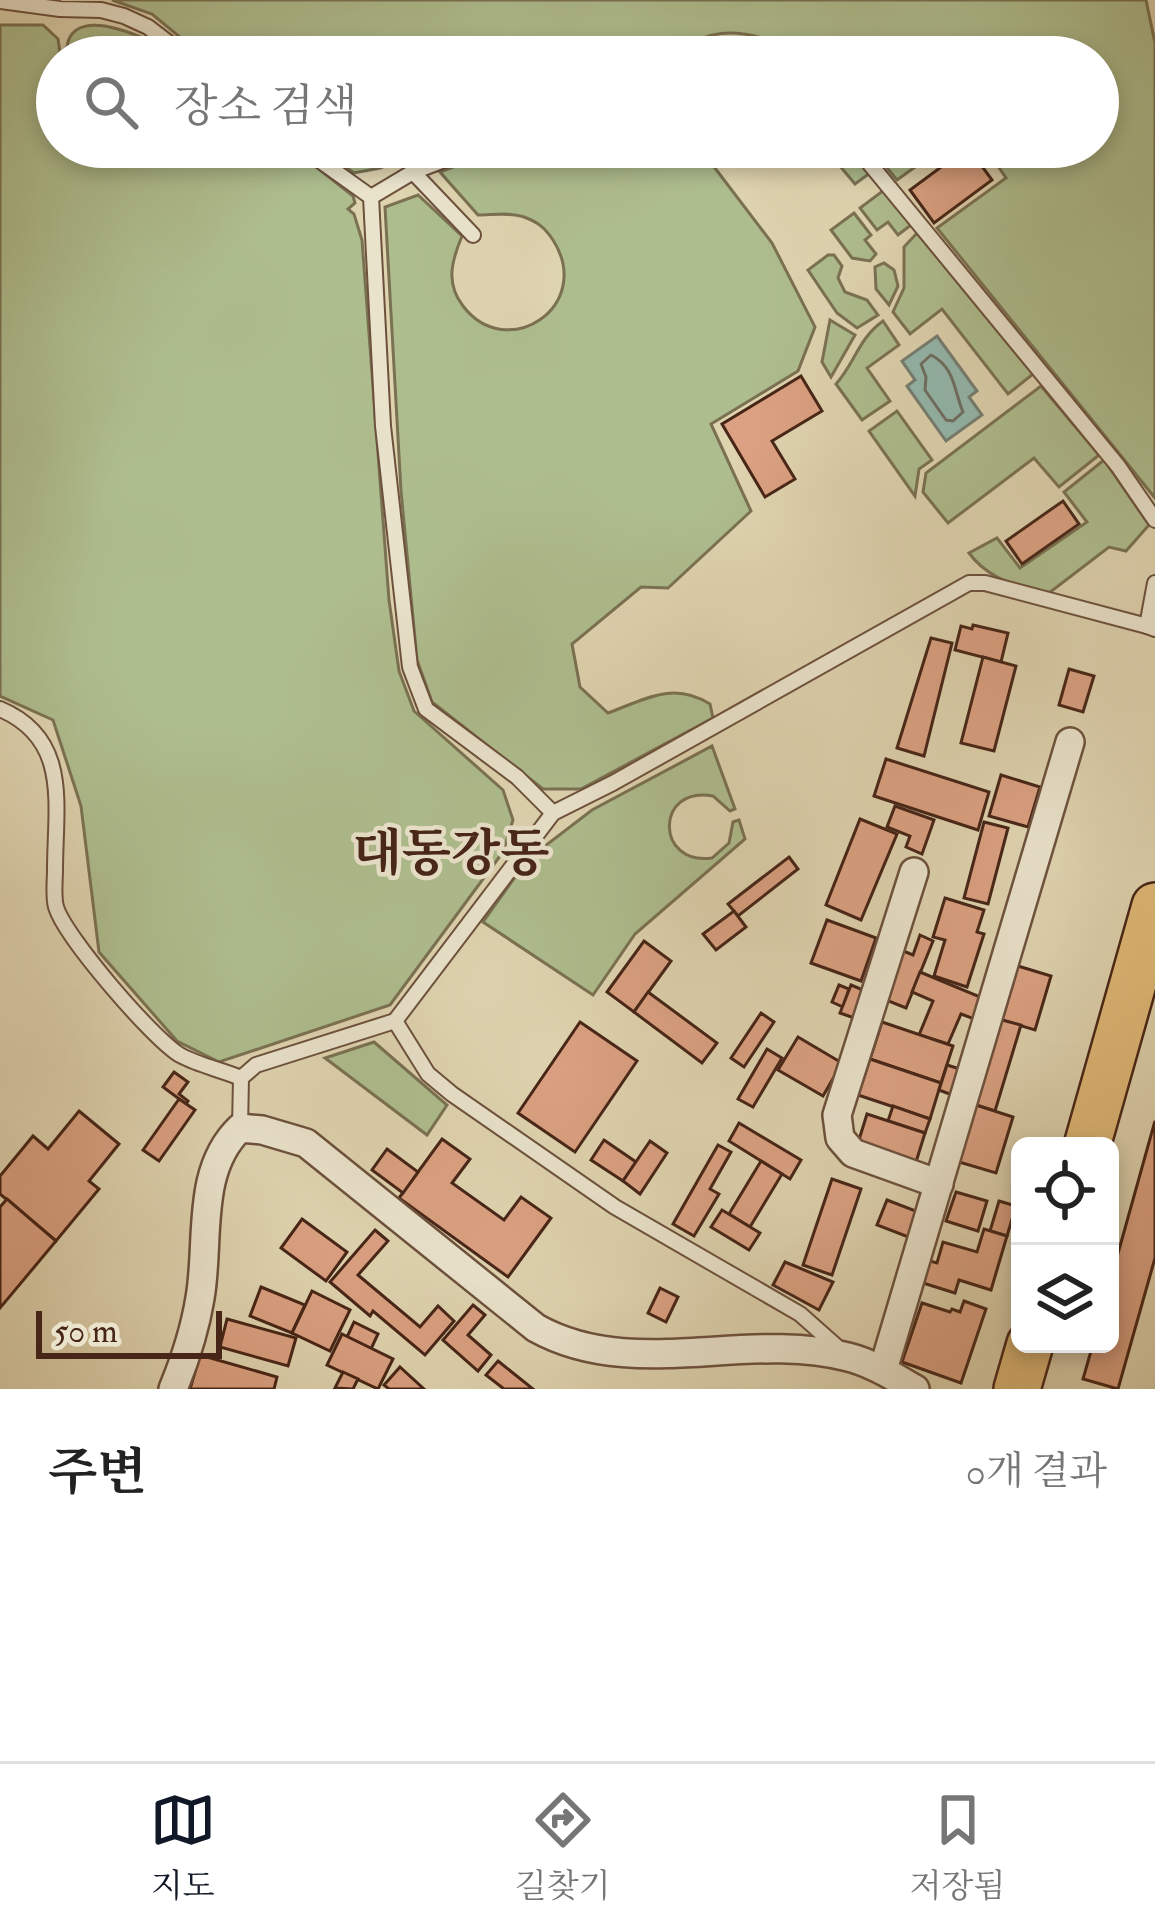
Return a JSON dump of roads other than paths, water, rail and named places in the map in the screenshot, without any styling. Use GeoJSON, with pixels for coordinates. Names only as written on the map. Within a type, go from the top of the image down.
{"type":"FeatureCollection","features":[{"type":"Feature","properties":{"kind":"main road"},"geometry":{"type":"LineString","coordinates":[[1090,1137],[1155,906]]}},
{"type":"Feature","properties":{"kind":"main road"},"geometry":{"type":"LineString","coordinates":[[1017,1389],[1027,1353]]}},
{"type":"Feature","properties":{"kind":"street"},"geometry":{"type":"LineString","coordinates":[[883,1370],[1070,742]]}},
{"type":"Feature","properties":{"kind":"street"},"geometry":{"type":"LineString","coordinates":[[914,872],[837,1115],[840,1138],[853,1153],[939,1184]]}},
{"type":"Feature","properties":{"kind":"street"},"geometry":{"type":"LineString","coordinates":[[173,1389],[200,1299],[212,1174],[222,1145],[240,1128],[306,1143],[536,1328],[558,1340],[584,1349],[637,1354],[789,1350],[848,1356],[915,1389]]}},
{"type":"Feature","properties":{"kind":"lane"},"geometry":{"type":"LineString","coordinates":[[0,1],[101,10],[124,16],[160,36]]}},
{"type":"Feature","properties":{"kind":"lane"},"geometry":{"type":"LineString","coordinates":[[331,168],[371,197]]}},
{"type":"Feature","properties":{"kind":"lane"},"geometry":{"type":"LineString","coordinates":[[371,197],[423,168]]}},
{"type":"Feature","properties":{"kind":"lane"},"geometry":{"type":"LineString","coordinates":[[873,168],[1118,466],[1155,520]]}},
{"type":"Feature","properties":{"kind":"lane"},"geometry":{"type":"LineString","coordinates":[[413,172],[473,235]]}},
{"type":"Feature","properties":{"kind":"lane"},"geometry":{"type":"LineString","coordinates":[[371,197],[383,426],[410,667],[426,709],[517,777],[553,813]]}},
{"type":"Feature","properties":{"kind":"lane"},"geometry":{"type":"LineString","coordinates":[[240,1128],[242,1078],[256,1065],[395,1021],[553,813],[969,583],[985,583],[1151,628],[1155,583]]}},
{"type":"Feature","properties":{"kind":"lane"},"geometry":{"type":"LineString","coordinates":[[0,709],[19,717],[44,740],[55,776],[56,906],[76,940],[145,1025],[180,1055],[242,1078]]}},
{"type":"Feature","properties":{"kind":"lane"},"geometry":{"type":"LineString","coordinates":[[395,1021],[428,1074],[452,1094],[615,1207],[800,1313],[848,1356]]}},
{"type":"Feature","properties":{"kind":"water"},"geometry":{"type":"Polygon","coordinates":[[[937,336],[977,391],[969,397],[982,415],[946,441],[907,386],[915,380],[902,361],[937,336]]]}},
{"type":"Feature","properties":{"kind":"district","name":"대동강동"},"geometry":{"type":"Point","coordinates":[451,854]}}]}
